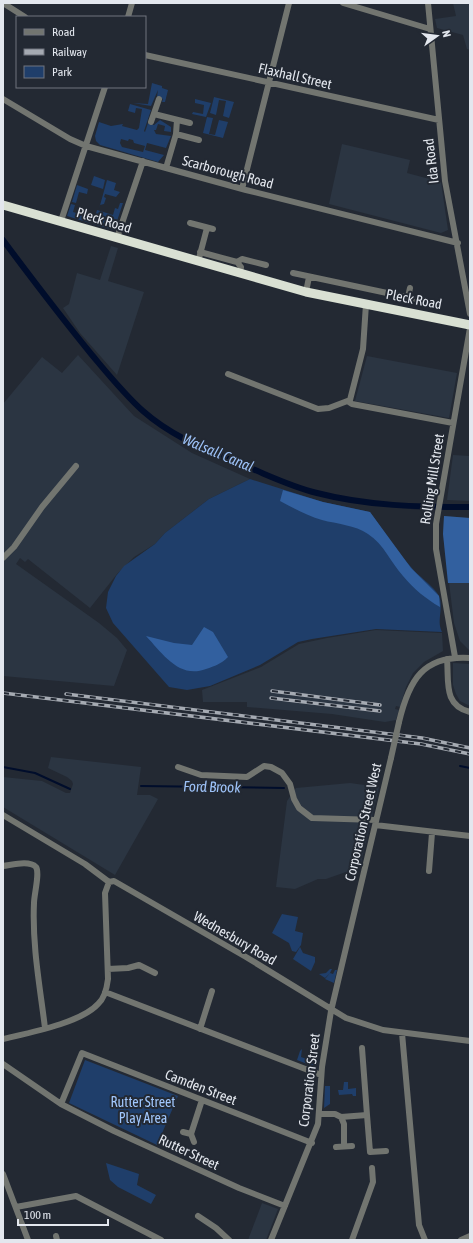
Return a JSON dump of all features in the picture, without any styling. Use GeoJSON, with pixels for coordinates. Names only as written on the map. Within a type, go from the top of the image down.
{"type":"FeatureCollection","features":[{"type":"Feature","properties":{"kind":"highway","name":"Pleck Road"},"geometry":{"type":"LineString","coordinates":[[3,205],[306,292],[470,325]]}},
{"type":"Feature","properties":{"kind":"street"},"geometry":{"type":"LineString","coordinates":[[3,3],[23,16]]}},
{"type":"Feature","properties":{"kind":"street"},"geometry":{"type":"LineString","coordinates":[[128,16],[132,3]]}},
{"type":"Feature","properties":{"kind":"street"},"geometry":{"type":"LineString","coordinates":[[242,189],[289,3]]}},
{"type":"Feature","properties":{"kind":"street"},"geometry":{"type":"LineString","coordinates":[[342,3],[430,29]]}},
{"type":"Feature","properties":{"kind":"street","name":"Ida Road"},"geometry":{"type":"LineString","coordinates":[[428,3],[446,184],[470,314]]}},
{"type":"Feature","properties":{"kind":"street","name":"Flaxhall Street"},"geometry":{"type":"LineString","coordinates":[[146,55],[439,120]]}},
{"type":"Feature","properties":{"kind":"street"},"geometry":{"type":"LineString","coordinates":[[61,221],[105,88]]}},
{"type":"Feature","properties":{"kind":"street"},"geometry":{"type":"LineString","coordinates":[[151,122],[159,99]]}},
{"type":"Feature","properties":{"kind":"street","name":"Scarborough Road"},"geometry":{"type":"LineString","coordinates":[[3,100],[70,139],[86,146],[242,189],[458,243]]}},
{"type":"Feature","properties":{"kind":"street"},"geometry":{"type":"LineString","coordinates":[[154,114],[190,123]]}},
{"type":"Feature","properties":{"kind":"street"},"geometry":{"type":"LineString","coordinates":[[166,168],[176,134],[176,120]]}},
{"type":"Feature","properties":{"kind":"street"},"geometry":{"type":"LineString","coordinates":[[176,134],[199,140]]}},
{"type":"Feature","properties":{"kind":"street"},"geometry":{"type":"LineString","coordinates":[[117,238],[143,161]]}},
{"type":"Feature","properties":{"kind":"street"},"geometry":{"type":"LineString","coordinates":[[190,223],[210,228],[200,252],[198,262]]}},
{"type":"Feature","properties":{"kind":"street"},"geometry":{"type":"LineString","coordinates":[[200,252],[237,262],[241,267],[240,273]]}},
{"type":"Feature","properties":{"kind":"street"},"geometry":{"type":"LineString","coordinates":[[237,262],[242,259],[266,265]]}},
{"type":"Feature","properties":{"kind":"street","name":"Pleck Road"},"geometry":{"type":"LineString","coordinates":[[293,273],[420,300]]}},
{"type":"Feature","properties":{"kind":"street"},"geometry":{"type":"LineString","coordinates":[[306,292],[309,277]]}},
{"type":"Feature","properties":{"kind":"street","name":"Pleck Road"},"geometry":{"type":"LineString","coordinates":[[408,297],[410,288]]}},
{"type":"Feature","properties":{"kind":"street"},"geometry":{"type":"LineString","coordinates":[[366,304],[363,349],[349,402],[352,404],[453,423]]}},
{"type":"Feature","properties":{"kind":"street","name":"Rolling Mill Street"},"geometry":{"type":"LineString","coordinates":[[455,657],[436,549],[437,517],[470,328]]}},
{"type":"Feature","properties":{"kind":"street"},"geometry":{"type":"LineString","coordinates":[[228,374],[318,409],[329,408],[350,400]]}},
{"type":"Feature","properties":{"kind":"street"},"geometry":{"type":"LineString","coordinates":[[3,558],[14,547],[42,507],[76,466]]}},
{"type":"Feature","properties":{"kind":"street","name":"Corporation Street West"},"geometry":{"type":"LineString","coordinates":[[331,1011],[399,722],[408,693],[418,674],[430,664],[455,657],[470,658]]}},
{"type":"Feature","properties":{"kind":"street"},"geometry":{"type":"LineString","coordinates":[[447,659],[451,700],[455,706],[470,712]]}},
{"type":"Feature","properties":{"kind":"street"},"geometry":{"type":"LineString","coordinates":[[178,767],[201,775],[247,777],[264,766],[271,767],[282,773],[290,784],[294,799],[299,808],[312,818],[375,822],[432,832],[470,836]]}},
{"type":"Feature","properties":{"kind":"street","name":"Wednesbury Road"},"geometry":{"type":"LineString","coordinates":[[3,815],[86,864],[109,882],[114,881],[246,957],[331,1011],[361,1024],[402,1033],[470,1041]]}},
{"type":"Feature","properties":{"kind":"street"},"geometry":{"type":"LineString","coordinates":[[429,871],[432,832]]}},
{"type":"Feature","properties":{"kind":"street"},"geometry":{"type":"LineString","coordinates":[[3,866],[30,864],[38,871],[34,902],[33,933],[45,1028]]}},
{"type":"Feature","properties":{"kind":"street"},"geometry":{"type":"LineString","coordinates":[[3,1039],[45,1028],[90,1010],[99,1004],[105,992],[108,969],[104,893],[109,882]]}},
{"type":"Feature","properties":{"kind":"street"},"geometry":{"type":"LineString","coordinates":[[108,969],[128,968],[139,965],[155,973]]}},
{"type":"Feature","properties":{"kind":"street"},"geometry":{"type":"LineString","coordinates":[[200,1029],[212,991]]}},
{"type":"Feature","properties":{"kind":"street"},"geometry":{"type":"LineString","coordinates":[[105,992],[321,1075]]}},
{"type":"Feature","properties":{"kind":"street","name":"Corporation Street"},"geometry":{"type":"LineString","coordinates":[[271,1240],[312,1143],[320,1114],[321,1075],[331,1011]]}},
{"type":"Feature","properties":{"kind":"street"},"geometry":{"type":"LineString","coordinates":[[402,1033],[419,1225],[425,1240]]}},
{"type":"Feature","properties":{"kind":"street"},"geometry":{"type":"LineString","coordinates":[[362,1048],[360,1058],[365,1085],[366,1115],[370,1152],[386,1151]]}},
{"type":"Feature","properties":{"kind":"street","name":"Camden Street"},"geometry":{"type":"LineString","coordinates":[[61,1104],[82,1053],[312,1143]]}},
{"type":"Feature","properties":{"kind":"street","name":"Rutter Street"},"geometry":{"type":"LineString","coordinates":[[3,1064],[61,1104],[121,1134],[239,1188],[285,1206]]}},
{"type":"Feature","properties":{"kind":"street"},"geometry":{"type":"LineString","coordinates":[[194,1142],[191,1134],[202,1100]]}},
{"type":"Feature","properties":{"kind":"street"},"geometry":{"type":"LineString","coordinates":[[320,1114],[335,1114],[341,1116],[366,1115]]}},
{"type":"Feature","properties":{"kind":"street"},"geometry":{"type":"LineString","coordinates":[[341,1116],[344,1124],[344,1146]]}},
{"type":"Feature","properties":{"kind":"street"},"geometry":{"type":"LineString","coordinates":[[183,1132],[191,1134]]}},
{"type":"Feature","properties":{"kind":"street"},"geometry":{"type":"LineString","coordinates":[[336,1147],[352,1146]]}},
{"type":"Feature","properties":{"kind":"street"},"geometry":{"type":"LineString","coordinates":[[352,1240],[373,1182],[372,1168]]}},
{"type":"Feature","properties":{"kind":"street"},"geometry":{"type":"LineString","coordinates":[[3,1174],[28,1240]]}},
{"type":"Feature","properties":{"kind":"street"},"geometry":{"type":"LineString","coordinates":[[16,1207],[76,1196],[161,1240]]}},
{"type":"Feature","properties":{"kind":"street"},"geometry":{"type":"LineString","coordinates":[[198,1216],[216,1228],[229,1240]]}},
{"type":"Feature","properties":{"kind":"street"},"geometry":{"type":"LineString","coordinates":[[461,1240],[470,1236]]}},
{"type":"Feature","properties":{"kind":"shaded area"},"geometry":{"type":"Polygon","coordinates":[[[453,3],[470,3],[470,50],[467,49],[463,35],[437,28],[435,19],[456,16],[453,3]]]}},
{"type":"Feature","properties":{"kind":"shaded area"},"geometry":{"type":"Polygon","coordinates":[[[342,144],[410,160],[407,173],[441,182],[448,230],[441,233],[329,204],[342,144]]]}},
{"type":"Feature","properties":{"kind":"shaded area"},"geometry":{"type":"Polygon","coordinates":[[[111,246],[118,248],[108,281],[144,292],[117,375],[80,333],[63,308],[69,304],[77,273],[100,280],[111,246]]]}},
{"type":"Feature","properties":{"kind":"shaded area"},"geometry":{"type":"Polygon","coordinates":[[[78,355],[134,416],[192,453],[250,479],[209,499],[165,533],[155,544],[134,557],[117,574],[90,608],[28,559],[25,562],[20,558],[16,564],[99,623],[117,638],[127,650],[114,686],[3,676],[3,404],[42,357],[62,373],[78,355]]]}},
{"type":"Feature","properties":{"kind":"shaded area"},"geometry":{"type":"Polygon","coordinates":[[[367,356],[457,373],[449,418],[355,401],[367,356]]]}},
{"type":"Feature","properties":{"kind":"shaded area"},"geometry":{"type":"Polygon","coordinates":[[[453,455],[470,456],[470,501],[447,500],[453,455]]]}},
{"type":"Feature","properties":{"kind":"shaded area"},"geometry":{"type":"Polygon","coordinates":[[[283,490],[323,502],[370,512],[411,568],[439,596],[440,607],[411,585],[374,538],[363,531],[317,518],[285,504],[280,501],[283,490]]]}},
{"type":"Feature","properties":{"kind":"shaded area"},"geometry":{"type":"Polygon","coordinates":[[[444,516],[470,518],[470,651],[460,641],[454,623],[443,534],[444,516]]]}},
{"type":"Feature","properties":{"kind":"shaded area"},"geometry":{"type":"Polygon","coordinates":[[[444,516],[470,518],[470,583],[448,583],[443,534],[444,516]]]}},
{"type":"Feature","properties":{"kind":"shaded area"},"geometry":{"type":"Polygon","coordinates":[[[204,627],[213,632],[228,657],[215,666],[196,671],[188,671],[172,663],[146,636],[174,643],[192,645],[204,627]]]}},
{"type":"Feature","properties":{"kind":"shaded area"},"geometry":{"type":"Polygon","coordinates":[[[376,630],[442,633],[443,651],[424,662],[413,673],[406,687],[400,707],[396,706],[395,709],[399,710],[396,720],[385,722],[332,714],[247,707],[247,702],[203,702],[202,690],[261,667],[299,644],[376,630]]]}},
{"type":"Feature","properties":{"kind":"shaded area"},"geometry":{"type":"Polygon","coordinates":[[[453,663],[470,664],[470,706],[460,701],[456,694],[453,685],[453,663]]]}},
{"type":"Feature","properties":{"kind":"shaded area"},"geometry":{"type":"Polygon","coordinates":[[[51,757],[141,767],[137,795],[150,795],[158,799],[115,875],[3,807],[3,777],[42,781],[66,793],[70,793],[73,784],[72,781],[48,768],[51,757]]]}},
{"type":"Feature","properties":{"kind":"shaded area"},"geometry":{"type":"Polygon","coordinates":[[[350,783],[379,787],[360,867],[326,879],[318,879],[295,889],[276,887],[287,801],[296,788],[350,783]]]}},
{"type":"Feature","properties":{"kind":"shaded area"},"geometry":{"type":"Polygon","coordinates":[[[262,1203],[278,1209],[266,1240],[248,1240],[262,1203]]]}},
{"type":"Feature","properties":{"kind":"green space"},"geometry":{"type":"Polygon","coordinates":[[[152,83],[162,86],[162,88],[168,90],[165,102],[162,102],[163,99],[157,97],[158,90],[151,106],[133,103],[148,104],[152,83]]]}},
{"type":"Feature","properties":{"kind":"green space"},"geometry":{"type":"Polygon","coordinates":[[[214,97],[234,102],[229,118],[223,116],[226,101],[219,100],[216,115],[210,113],[214,97]]]}},
{"type":"Feature","properties":{"kind":"green space"},"geometry":{"type":"Polygon","coordinates":[[[195,99],[211,103],[206,117],[192,114],[193,112],[203,114],[204,105],[195,103],[195,99]]]}},
{"type":"Feature","properties":{"kind":"green space"},"geometry":{"type":"Polygon","coordinates":[[[130,104],[151,110],[144,131],[145,132],[148,123],[154,125],[160,120],[171,127],[171,132],[164,131],[165,126],[158,124],[156,130],[154,130],[156,134],[171,136],[166,148],[147,143],[145,150],[164,155],[158,162],[100,145],[96,141],[95,136],[99,122],[111,126],[123,124],[122,126],[137,130],[139,128],[142,109],[136,108],[135,113],[128,111],[130,104]],[[121,139],[120,143],[122,147],[143,152],[145,146],[134,143],[133,140],[129,139],[128,141],[121,139]]]}},
{"type":"Feature","properties":{"kind":"green space"},"geometry":{"type":"Polygon","coordinates":[[[207,117],[213,118],[209,134],[215,135],[219,120],[228,122],[223,138],[203,133],[207,117]]]}},
{"type":"Feature","properties":{"kind":"green space"},"geometry":{"type":"Polygon","coordinates":[[[94,176],[105,180],[103,189],[91,185],[94,176]]]}},
{"type":"Feature","properties":{"kind":"green space"},"geometry":{"type":"Polygon","coordinates":[[[107,180],[116,183],[114,190],[120,192],[116,197],[105,194],[104,197],[106,198],[104,204],[100,205],[107,180]]]}},
{"type":"Feature","properties":{"kind":"green space"},"geometry":{"type":"Polygon","coordinates":[[[77,185],[88,189],[87,194],[79,192],[76,203],[72,202],[77,185]]]}},
{"type":"Feature","properties":{"kind":"green space"},"geometry":{"type":"Polygon","coordinates":[[[120,203],[123,203],[114,230],[93,224],[97,210],[113,215],[115,208],[118,209],[120,203]]]}},
{"type":"Feature","properties":{"kind":"green space"},"geometry":{"type":"Polygon","coordinates":[[[71,204],[75,205],[73,212],[92,218],[90,223],[67,216],[71,204]]]}},
{"type":"Feature","properties":{"kind":"green space"},"geometry":{"type":"Polygon","coordinates":[[[250,479],[323,502],[370,512],[405,560],[437,592],[441,605],[440,628],[442,632],[376,629],[312,639],[298,642],[260,665],[210,686],[187,690],[169,687],[113,623],[106,608],[108,592],[116,576],[124,566],[155,544],[165,533],[209,499],[250,479]]]}},
{"type":"Feature","properties":{"kind":"green space"},"geometry":{"type":"Polygon","coordinates":[[[282,914],[298,917],[295,931],[303,933],[301,945],[296,952],[292,951],[289,943],[272,933],[282,914]]]}},
{"type":"Feature","properties":{"kind":"green space"},"geometry":{"type":"Polygon","coordinates":[[[300,947],[303,953],[315,957],[315,962],[311,971],[293,959],[300,947]]]}},
{"type":"Feature","properties":{"kind":"green space"},"geometry":{"type":"Polygon","coordinates":[[[332,969],[325,978],[319,974],[326,973],[332,969]]]}},
{"type":"Feature","properties":{"kind":"green space"},"geometry":{"type":"Polygon","coordinates":[[[335,970],[337,970],[334,983],[325,979],[330,973],[333,974],[335,970]]]}},
{"type":"Feature","properties":{"kind":"green space"},"geometry":{"type":"Polygon","coordinates":[[[315,1033],[320,1033],[315,1067],[297,1060],[302,1049],[301,1057],[312,1061],[315,1048],[315,1033]]]}},
{"type":"Feature","properties":{"kind":"green space","name":"Rutter Street Play Area"},"geometry":{"type":"Polygon","coordinates":[[[85,1060],[178,1096],[157,1145],[69,1103],[85,1060]]]}},
{"type":"Feature","properties":{"kind":"green space"},"geometry":{"type":"Polygon","coordinates":[[[344,1082],[348,1082],[348,1089],[356,1088],[356,1096],[353,1096],[352,1094],[339,1095],[338,1090],[343,1090],[344,1082]]]}},
{"type":"Feature","properties":{"kind":"green space"},"geometry":{"type":"Polygon","coordinates":[[[325,1086],[330,1086],[330,1104],[324,1108],[325,1086]]]}},
{"type":"Feature","properties":{"kind":"green space"},"geometry":{"type":"Polygon","coordinates":[[[106,1163],[139,1174],[137,1185],[156,1195],[151,1204],[118,1187],[110,1180],[106,1163]]]}},
{"type":"Feature","properties":{"kind":"waterway","name":"Walsall Canal"},"geometry":{"type":"LineString","coordinates":[[3,240],[36,284],[116,384],[153,420],[175,434],[285,483],[317,493],[355,501],[393,505],[470,507]]}},
{"type":"Feature","properties":{"kind":"waterway","name":"Ford Brook"},"geometry":{"type":"LineString","coordinates":[[460,766],[470,768]]}},
{"type":"Feature","properties":{"kind":"waterway","name":"Ford Brook"},"geometry":{"type":"LineString","coordinates":[[3,767],[35,773],[70,789]]}},
{"type":"Feature","properties":{"kind":"waterway","name":"Ford Brook"},"geometry":{"type":"LineString","coordinates":[[141,786],[284,788]]}},
{"type":"Feature","properties":{"kind":"railway"},"geometry":{"type":"LineString","coordinates":[[272,691],[380,705]]}},
{"type":"Feature","properties":{"kind":"railway"},"geometry":{"type":"LineString","coordinates":[[3,693],[421,744],[470,754]]}},
{"type":"Feature","properties":{"kind":"railway"},"geometry":{"type":"LineString","coordinates":[[66,694],[422,738],[470,748]]}},
{"type":"Feature","properties":{"kind":"railway"},"geometry":{"type":"LineString","coordinates":[[271,698],[380,711]]}}]}
